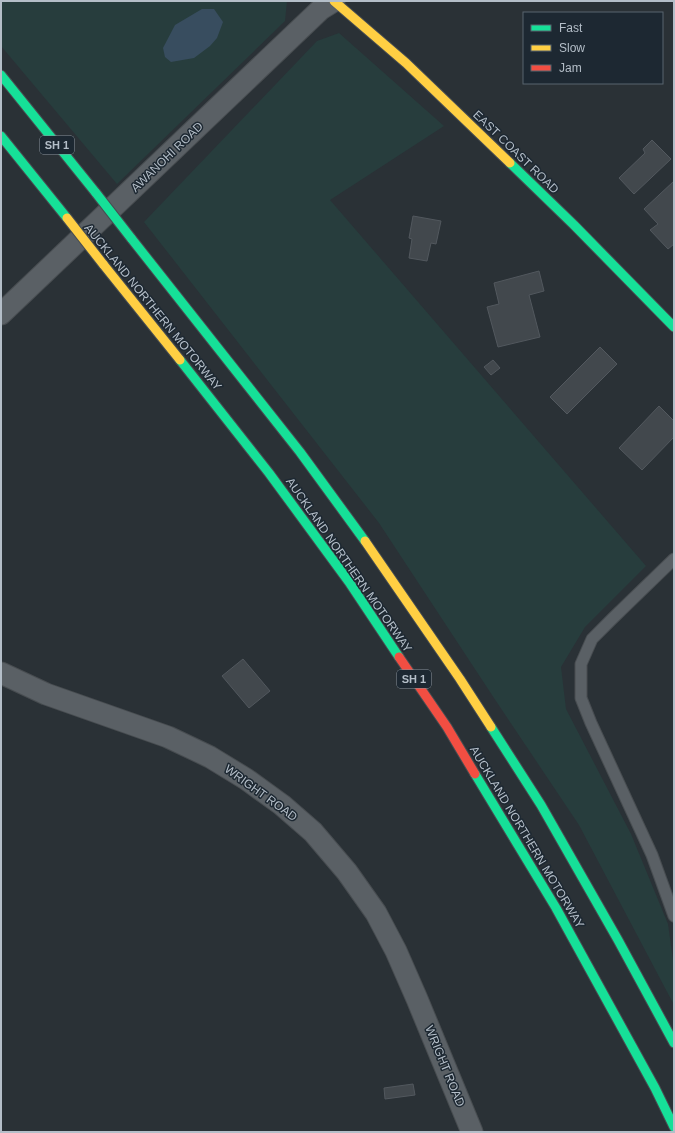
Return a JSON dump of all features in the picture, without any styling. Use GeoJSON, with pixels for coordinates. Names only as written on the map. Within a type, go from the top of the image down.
{"type":"FeatureCollection","features":[{"type":"Feature","properties":{"kind":"main road","name":"EAST COAST ROAD"},"geometry":{"type":"LineString","coordinates":[[334,1],[406,63],[438,93],[574,225],[674,327]]}},
{"type":"Feature","properties":{"kind":"main road","name":"AUCKLAND NORTHERN MOTORWAY"},"geometry":{"type":"LineString","coordinates":[[1,75],[300,452],[379,560],[460,678],[540,806],[618,940],[674,1043]]}},
{"type":"Feature","properties":{"kind":"main road","name":"AUCKLAND NORTHERN MOTORWAY"},"geometry":{"type":"LineString","coordinates":[[1,136],[269,473],[349,582],[447,727],[556,908],[655,1088],[674,1127]]}},
{"type":"Feature","properties":{"kind":"street","name":"AWANOHI ROAD"},"geometry":{"type":"LineString","coordinates":[[1,314],[321,9],[334,1]]}},
{"type":"Feature","properties":{"kind":"street","name":"WRIGHT ROAD"},"geometry":{"type":"LineString","coordinates":[[1,673],[46,694],[168,737],[210,757],[246,779],[282,805],[313,832],[347,872],[376,913],[396,951],[417,998],[472,1132]]}},
{"type":"Feature","properties":{"kind":"lane"},"geometry":{"type":"LineString","coordinates":[[674,559],[592,639],[581,664],[581,698],[652,855],[674,916]]}},
{"type":"Feature","properties":{"kind":"green space"},"geometry":{"type":"Polygon","coordinates":[[[1,1],[287,1],[285,21],[117,184],[1,46],[1,1]]]}},
{"type":"Feature","properties":{"kind":"green space"},"geometry":{"type":"Polygon","coordinates":[[[339,33],[444,126],[330,200],[646,566],[585,627],[561,667],[566,709],[631,834],[668,924],[674,967],[674,1005],[579,825],[379,523],[144,222],[317,41],[339,33]]]}},
{"type":"Feature","properties":{"kind":"water"},"geometry":{"type":"Polygon","coordinates":[[[202,9],[214,9],[223,22],[217,38],[210,46],[194,58],[171,62],[165,57],[163,48],[175,25],[202,9]]]}},
{"type":"Feature","properties":{"kind":"building"},"geometry":{"type":"Polygon","coordinates":[[[652,140],[671,159],[634,194],[619,178],[645,153],[643,149],[652,140]]]}},
{"type":"Feature","properties":{"kind":"building"},"geometry":{"type":"Polygon","coordinates":[[[674,181],[674,244],[668,249],[650,230],[658,224],[644,209],[674,181]]]}},
{"type":"Feature","properties":{"kind":"building"},"geometry":{"type":"Polygon","coordinates":[[[413,216],[441,221],[436,244],[431,243],[427,261],[409,258],[412,239],[409,238],[413,216]]]}},
{"type":"Feature","properties":{"kind":"building"},"geometry":{"type":"Polygon","coordinates":[[[539,271],[544,291],[529,295],[540,337],[498,347],[487,307],[499,304],[494,283],[539,271]]]}},
{"type":"Feature","properties":{"kind":"building"},"geometry":{"type":"Polygon","coordinates":[[[600,347],[617,364],[567,414],[550,397],[600,347]]]}},
{"type":"Feature","properties":{"kind":"building"},"geometry":{"type":"Polygon","coordinates":[[[493,360],[500,368],[491,375],[484,367],[493,360]]]}},
{"type":"Feature","properties":{"kind":"building"},"geometry":{"type":"Polygon","coordinates":[[[659,406],[674,421],[674,437],[642,470],[619,448],[659,406]]]}},
{"type":"Feature","properties":{"kind":"building"},"geometry":{"type":"Polygon","coordinates":[[[243,659],[270,691],[249,708],[222,676],[243,659]]]}},
{"type":"Feature","properties":{"kind":"building"},"geometry":{"type":"Polygon","coordinates":[[[413,1084],[415,1095],[385,1099],[384,1088],[413,1084]]]}},
{"type":"Feature","properties":{"kind":"traffic: fast"},"geometry":{"type":"LineString","coordinates":[[1,75],[96,193]]}},
{"type":"Feature","properties":{"kind":"traffic: fast"},"geometry":{"type":"LineString","coordinates":[[1,136],[67,218]]}},
{"type":"Feature","properties":{"kind":"traffic: fast"},"geometry":{"type":"LineString","coordinates":[[510,163],[574,225],[674,327]]}},
{"type":"Feature","properties":{"kind":"traffic: fast"},"geometry":{"type":"LineString","coordinates":[[96,193],[131,238]]}},
{"type":"Feature","properties":{"kind":"traffic: fast"},"geometry":{"type":"LineString","coordinates":[[131,238],[300,452],[365,541]]}},
{"type":"Feature","properties":{"kind":"traffic: fast"},"geometry":{"type":"LineString","coordinates":[[180,360],[269,473],[349,582],[399,657]]}},
{"type":"Feature","properties":{"kind":"traffic: fast"},"geometry":{"type":"LineString","coordinates":[[491,727],[541,805],[618,940],[674,1043]]}},
{"type":"Feature","properties":{"kind":"traffic: fast"},"geometry":{"type":"LineString","coordinates":[[475,774],[556,908],[655,1088],[674,1127]]}},
{"type":"Feature","properties":{"kind":"traffic: slow"},"geometry":{"type":"LineString","coordinates":[[334,1],[406,63],[510,163]]}},
{"type":"Feature","properties":{"kind":"traffic: slow"},"geometry":{"type":"LineString","coordinates":[[67,218],[103,264]]}},
{"type":"Feature","properties":{"kind":"traffic: slow"},"geometry":{"type":"LineString","coordinates":[[103,264],[180,360]]}},
{"type":"Feature","properties":{"kind":"traffic: slow"},"geometry":{"type":"LineString","coordinates":[[365,541],[460,679],[491,727]]}},
{"type":"Feature","properties":{"kind":"traffic: jam"},"geometry":{"type":"LineString","coordinates":[[399,657],[447,727],[475,774]]}}]}
